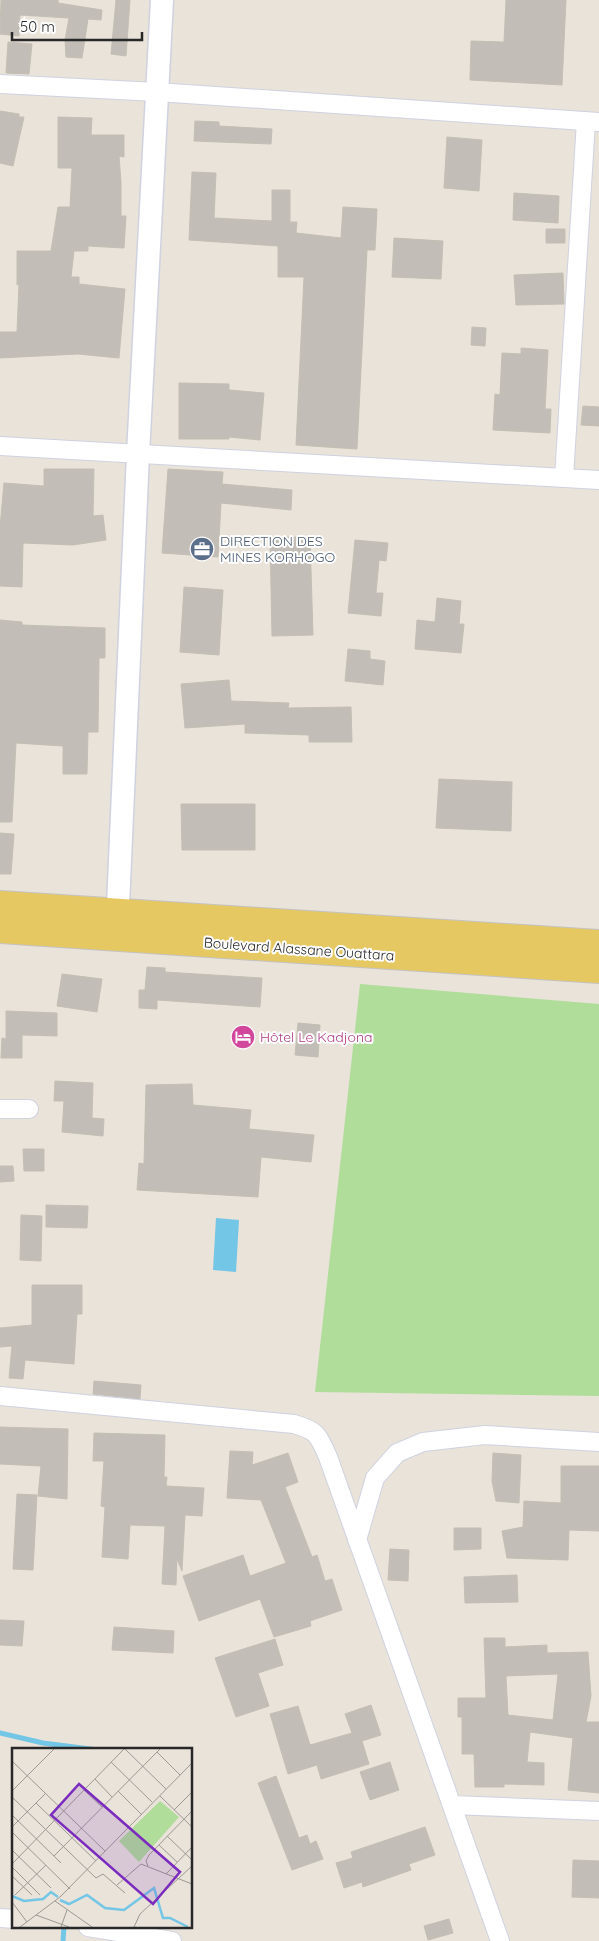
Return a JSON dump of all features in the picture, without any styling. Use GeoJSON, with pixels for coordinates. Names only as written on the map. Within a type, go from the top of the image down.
{"type":"FeatureCollection","features":[{"type":"Feature","properties":{"kind":"main road","name":"Boulevard Alassane Ouattara"},"geometry":{"type":"LineString","coordinates":[[0,905],[117,924],[485,949],[599,969]]}},
{"type":"Feature","properties":{"kind":"main road","name":"Boulevard Alassane Ouattara"},"geometry":{"type":"LineString","coordinates":[[0,929],[117,924]]}},
{"type":"Feature","properties":{"kind":"main road","name":"Boulevard Alassane Ouattara"},"geometry":{"type":"LineString","coordinates":[[485,949],[599,944]]}},
{"type":"Feature","properties":{"kind":"street"},"geometry":{"type":"LineString","coordinates":[[117,924],[138,454],[162,0]]}},
{"type":"Feature","properties":{"kind":"street"},"geometry":{"type":"LineString","coordinates":[[0,84],[157,92],[592,121],[564,478]]}},
{"type":"Feature","properties":{"kind":"street"},"geometry":{"type":"LineString","coordinates":[[0,446],[599,480]]}},
{"type":"Feature","properties":{"kind":"street"},"geometry":{"type":"LineString","coordinates":[[0,1109],[29,1109]]}},
{"type":"Feature","properties":{"kind":"street"},"geometry":{"type":"LineString","coordinates":[[0,1396],[294,1424],[312,1429],[320,1439],[328,1457],[500,1941]]}},
{"type":"Feature","properties":{"kind":"street"},"geometry":{"type":"LineString","coordinates":[[356,1540],[375,1478],[397,1453],[423,1442],[485,1436],[599,1442]]}},
{"type":"Feature","properties":{"kind":"street"},"geometry":{"type":"LineString","coordinates":[[452,1805],[599,1811]]}},
{"type":"Feature","properties":{"kind":"street"},"geometry":{"type":"LineString","coordinates":[[94,1928],[172,1941]]}},
{"type":"Feature","properties":{"kind":"green space"},"geometry":{"type":"Polygon","coordinates":[[[360,984],[599,1004],[599,1396],[315,1392],[360,984]]]}},
{"type":"Feature","properties":{"kind":"water"},"geometry":{"type":"Polygon","coordinates":[[[216,1218],[239,1220],[236,1272],[213,1270],[216,1218]]]}},
{"type":"Feature","properties":{"kind":"building"},"geometry":{"type":"Polygon","coordinates":[[[1,0],[58,0],[58,3],[102,10],[101,20],[88,19],[82,58],[66,57],[65,40],[69,18],[20,15],[19,36],[0,34],[1,0]]]}},
{"type":"Feature","properties":{"kind":"building"},"geometry":{"type":"Polygon","coordinates":[[[116,0],[130,0],[126,56],[111,54],[116,0]]]}},
{"type":"Feature","properties":{"kind":"building"},"geometry":{"type":"Polygon","coordinates":[[[506,0],[566,0],[562,85],[470,80],[471,41],[504,42],[506,0]]]}},
{"type":"Feature","properties":{"kind":"building"},"geometry":{"type":"Polygon","coordinates":[[[8,42],[32,44],[29,74],[6,73],[8,42]]]}},
{"type":"Feature","properties":{"kind":"building"},"geometry":{"type":"Polygon","coordinates":[[[0,111],[19,114],[19,117],[24,117],[13,166],[0,163],[0,111]]]}},
{"type":"Feature","properties":{"kind":"building"},"geometry":{"type":"Polygon","coordinates":[[[58,117],[92,118],[91,135],[124,135],[124,157],[119,156],[121,216],[126,216],[124,248],[88,246],[88,251],[74,251],[71,277],[79,277],[79,284],[125,289],[119,358],[78,354],[0,358],[0,332],[17,332],[19,284],[17,285],[17,251],[51,251],[58,207],[70,207],[72,168],[58,168],[58,117]]]}},
{"type":"Feature","properties":{"kind":"building"},"geometry":{"type":"Polygon","coordinates":[[[195,121],[219,122],[219,126],[272,129],[271,144],[194,141],[195,121]]]}},
{"type":"Feature","properties":{"kind":"building"},"geometry":{"type":"Polygon","coordinates":[[[447,137],[482,140],[479,191],[444,188],[447,137]]]}},
{"type":"Feature","properties":{"kind":"building"},"geometry":{"type":"Polygon","coordinates":[[[192,172],[216,173],[214,218],[272,221],[272,190],[290,190],[290,222],[297,222],[296,233],[341,238],[343,207],[377,209],[375,250],[367,250],[357,449],[296,445],[304,277],[278,277],[278,246],[189,240],[192,172]]]}},
{"type":"Feature","properties":{"kind":"building"},"geometry":{"type":"Polygon","coordinates":[[[514,193],[559,196],[558,223],[513,220],[514,193]]]}},
{"type":"Feature","properties":{"kind":"building"},"geometry":{"type":"Polygon","coordinates":[[[546,229],[565,229],[565,243],[546,243],[546,229]]]}},
{"type":"Feature","properties":{"kind":"building"},"geometry":{"type":"Polygon","coordinates":[[[394,238],[443,241],[441,279],[392,277],[394,238]]]}},
{"type":"Feature","properties":{"kind":"building"},"geometry":{"type":"Polygon","coordinates":[[[563,273],[564,304],[516,305],[514,275],[563,273]]]}},
{"type":"Feature","properties":{"kind":"building"},"geometry":{"type":"Polygon","coordinates":[[[472,327],[486,328],[485,346],[471,345],[472,327]]]}},
{"type":"Feature","properties":{"kind":"building"},"geometry":{"type":"Polygon","coordinates":[[[521,348],[548,350],[545,409],[551,409],[550,433],[493,430],[495,394],[500,395],[502,353],[521,354],[521,348]]]}},
{"type":"Feature","properties":{"kind":"building"},"geometry":{"type":"Polygon","coordinates":[[[179,383],[229,384],[229,390],[264,393],[260,440],[229,437],[229,439],[179,439],[179,383]]]}},
{"type":"Feature","properties":{"kind":"building"},"geometry":{"type":"Polygon","coordinates":[[[583,406],[599,407],[599,426],[581,425],[583,406]]]}},
{"type":"Feature","properties":{"kind":"building"},"geometry":{"type":"Polygon","coordinates":[[[44,469],[94,469],[93,516],[103,515],[106,540],[73,545],[23,543],[22,587],[0,586],[0,527],[4,483],[44,486],[44,469]]]}},
{"type":"Feature","properties":{"kind":"building"},"geometry":{"type":"Polygon","coordinates":[[[168,469],[223,472],[222,484],[292,490],[291,510],[221,503],[218,557],[162,553],[168,469]]]}},
{"type":"Feature","properties":{"kind":"building"},"geometry":{"type":"Polygon","coordinates":[[[270,537],[310,537],[313,635],[272,636],[270,537]]]}},
{"type":"Feature","properties":{"kind":"building"},"geometry":{"type":"Polygon","coordinates":[[[355,540],[388,543],[386,561],[379,560],[376,593],[383,593],[381,616],[348,613],[355,540]]]}},
{"type":"Feature","properties":{"kind":"building"},"geometry":{"type":"Polygon","coordinates":[[[184,587],[223,590],[219,655],[180,652],[184,587]]]}},
{"type":"Feature","properties":{"kind":"building"},"geometry":{"type":"Polygon","coordinates":[[[437,598],[461,601],[459,624],[464,624],[461,653],[415,649],[417,620],[435,622],[437,598]]]}},
{"type":"Feature","properties":{"kind":"building"},"geometry":{"type":"Polygon","coordinates":[[[0,620],[22,622],[22,625],[105,628],[105,658],[99,658],[98,732],[88,732],[87,774],[63,774],[63,746],[16,743],[12,822],[0,822],[0,620]]]}},
{"type":"Feature","properties":{"kind":"building"},"geometry":{"type":"Polygon","coordinates":[[[348,649],[370,651],[370,659],[385,661],[383,685],[345,681],[348,649]]]}},
{"type":"Feature","properties":{"kind":"building"},"geometry":{"type":"Polygon","coordinates":[[[229,680],[231,701],[289,703],[288,708],[351,707],[352,742],[309,742],[309,735],[245,733],[245,724],[185,728],[181,684],[229,680]]]}},
{"type":"Feature","properties":{"kind":"building"},"geometry":{"type":"Polygon","coordinates":[[[439,779],[512,782],[511,831],[436,828],[439,779]]]}},
{"type":"Feature","properties":{"kind":"building"},"geometry":{"type":"Polygon","coordinates":[[[181,804],[255,804],[255,850],[182,850],[181,804]]]}},
{"type":"Feature","properties":{"kind":"building"},"geometry":{"type":"Polygon","coordinates":[[[0,833],[14,834],[11,874],[0,874],[0,833]]]}},
{"type":"Feature","properties":{"kind":"building"},"geometry":{"type":"Polygon","coordinates":[[[147,967],[165,968],[165,972],[262,978],[260,1007],[157,1000],[157,1009],[139,1008],[139,990],[145,990],[147,967]]]}},
{"type":"Feature","properties":{"kind":"building"},"geometry":{"type":"Polygon","coordinates":[[[62,974],[102,979],[97,1012],[57,1006],[62,974]]]}},
{"type":"Feature","properties":{"kind":"building"},"geometry":{"type":"Polygon","coordinates":[[[6,1011],[57,1013],[57,1036],[22,1035],[22,1058],[1,1058],[2,1038],[6,1039],[6,1011]]]}},
{"type":"Feature","properties":{"kind":"building"},"geometry":{"type":"Polygon","coordinates":[[[298,1023],[320,1025],[318,1057],[295,1055],[298,1023]]]}},
{"type":"Feature","properties":{"kind":"building"},"geometry":{"type":"Polygon","coordinates":[[[55,1081],[93,1083],[92,1118],[104,1119],[103,1136],[62,1132],[64,1101],[54,1101],[55,1081]]]}},
{"type":"Feature","properties":{"kind":"building"},"geometry":{"type":"Polygon","coordinates":[[[192,1084],[193,1105],[251,1110],[249,1129],[314,1135],[311,1162],[261,1157],[258,1197],[137,1190],[139,1163],[144,1164],[146,1085],[192,1084]]]}},
{"type":"Feature","properties":{"kind":"building"},"geometry":{"type":"Polygon","coordinates":[[[23,1149],[44,1149],[44,1171],[24,1171],[23,1149]]]}},
{"type":"Feature","properties":{"kind":"building"},"geometry":{"type":"Polygon","coordinates":[[[0,1166],[13,1166],[14,1181],[0,1182],[0,1166]]]}},
{"type":"Feature","properties":{"kind":"building"},"geometry":{"type":"Polygon","coordinates":[[[46,1205],[88,1206],[87,1228],[46,1227],[46,1205]]]}},
{"type":"Feature","properties":{"kind":"building"},"geometry":{"type":"Polygon","coordinates":[[[21,1215],[42,1216],[41,1261],[20,1260],[21,1215]]]}},
{"type":"Feature","properties":{"kind":"building"},"geometry":{"type":"Polygon","coordinates":[[[32,1285],[82,1285],[82,1314],[77,1314],[74,1364],[25,1360],[23,1379],[9,1378],[12,1346],[0,1347],[0,1328],[32,1325],[32,1285]]]}},
{"type":"Feature","properties":{"kind":"building"},"geometry":{"type":"Polygon","coordinates":[[[94,1381],[141,1385],[140,1399],[93,1394],[94,1381]]]}},
{"type":"Feature","properties":{"kind":"building"},"geometry":{"type":"Polygon","coordinates":[[[0,1427],[68,1429],[67,1499],[38,1496],[41,1466],[0,1464],[0,1427]]]}},
{"type":"Feature","properties":{"kind":"building"},"geometry":{"type":"Polygon","coordinates":[[[94,1433],[165,1435],[164,1477],[167,1477],[166,1486],[204,1488],[202,1516],[185,1515],[182,1571],[177,1559],[176,1585],[162,1584],[165,1526],[130,1525],[128,1559],[102,1557],[105,1507],[101,1506],[104,1461],[93,1461],[94,1433]]]}},
{"type":"Feature","properties":{"kind":"building"},"geometry":{"type":"Polygon","coordinates":[[[230,1451],[253,1452],[252,1465],[288,1453],[298,1482],[285,1487],[312,1557],[317,1555],[325,1581],[332,1579],[342,1610],[310,1621],[311,1626],[274,1637],[260,1599],[199,1621],[183,1576],[243,1555],[250,1576],[286,1563],[261,1500],[227,1498],[230,1451]]]}},
{"type":"Feature","properties":{"kind":"building"},"geometry":{"type":"Polygon","coordinates":[[[493,1453],[521,1455],[519,1503],[496,1501],[492,1481],[493,1453]]]}},
{"type":"Feature","properties":{"kind":"building"},"geometry":{"type":"Polygon","coordinates":[[[561,1466],[599,1466],[599,1531],[569,1530],[568,1560],[507,1558],[502,1531],[523,1527],[524,1501],[561,1503],[561,1466]]]}},
{"type":"Feature","properties":{"kind":"building"},"geometry":{"type":"Polygon","coordinates":[[[17,1494],[37,1495],[33,1570],[13,1569],[17,1494]]]}},
{"type":"Feature","properties":{"kind":"building"},"geometry":{"type":"Polygon","coordinates":[[[454,1528],[481,1528],[481,1549],[454,1550],[454,1528]]]}},
{"type":"Feature","properties":{"kind":"building"},"geometry":{"type":"Polygon","coordinates":[[[390,1549],[409,1550],[408,1581],[388,1580],[390,1549]]]}},
{"type":"Feature","properties":{"kind":"building"},"geometry":{"type":"Polygon","coordinates":[[[517,1575],[518,1602],[465,1603],[464,1577],[517,1575]]]}},
{"type":"Feature","properties":{"kind":"building"},"geometry":{"type":"Polygon","coordinates":[[[0,1620],[24,1621],[22,1646],[0,1645],[0,1620]]]}},
{"type":"Feature","properties":{"kind":"building"},"geometry":{"type":"Polygon","coordinates":[[[114,1627],[174,1631],[173,1653],[112,1650],[114,1627]]]}},
{"type":"Feature","properties":{"kind":"building"},"geometry":{"type":"Polygon","coordinates":[[[484,1638],[505,1638],[505,1647],[547,1645],[547,1653],[588,1652],[591,1696],[586,1722],[599,1722],[599,1793],[568,1790],[573,1738],[530,1732],[527,1762],[544,1763],[544,1785],[504,1784],[504,1787],[475,1787],[474,1754],[462,1754],[462,1717],[458,1717],[458,1698],[486,1698],[484,1638]],[[558,1674],[506,1676],[508,1715],[553,1720],[558,1674]]]}},
{"type":"Feature","properties":{"kind":"building"},"geometry":{"type":"Polygon","coordinates":[[[275,1639],[283,1665],[258,1673],[269,1706],[236,1717],[215,1658],[275,1639]]]}},
{"type":"Feature","properties":{"kind":"building"},"geometry":{"type":"Polygon","coordinates":[[[371,1705],[381,1735],[362,1741],[369,1764],[321,1779],[317,1765],[288,1774],[270,1714],[298,1706],[310,1745],[352,1733],[345,1714],[371,1705]]]}},
{"type":"Feature","properties":{"kind":"building"},"geometry":{"type":"Polygon","coordinates":[[[390,1762],[399,1790],[370,1800],[360,1772],[390,1762]]]}},
{"type":"Feature","properties":{"kind":"building"},"geometry":{"type":"Polygon","coordinates":[[[276,1776],[299,1838],[307,1835],[310,1844],[316,1841],[323,1859],[292,1870],[258,1783],[276,1776]]]}},
{"type":"Feature","properties":{"kind":"building"},"geometry":{"type":"Polygon","coordinates":[[[425,1827],[435,1855],[409,1864],[411,1870],[363,1887],[362,1882],[344,1888],[336,1863],[353,1858],[351,1852],[425,1827]]]}},
{"type":"Feature","properties":{"kind":"building"},"geometry":{"type":"Polygon","coordinates":[[[573,1860],[599,1861],[599,1898],[572,1897],[573,1860]]]}},
{"type":"Feature","properties":{"kind":"building"},"geometry":{"type":"Polygon","coordinates":[[[449,1919],[453,1933],[428,1940],[424,1926],[449,1919]]]}},
{"type":"Feature","properties":{"kind":"waterway"},"geometry":{"type":"LineString","coordinates":[[0,1733],[43,1743],[82,1748]]}},
{"type":"Feature","properties":{"kind":"waterway"},"geometry":{"type":"LineString","coordinates":[[63,1941],[64,1928]]}},
{"type":"Feature","properties":{"kind":"place","name":"DIRECTION DES MINES KORHOGO"},"geometry":{"type":"Point","coordinates":[202,549]}},
{"type":"Feature","properties":{"kind":"place","name":"Hôtel Le Kadjona"},"geometry":{"type":"Point","coordinates":[243,1037]}}]}
